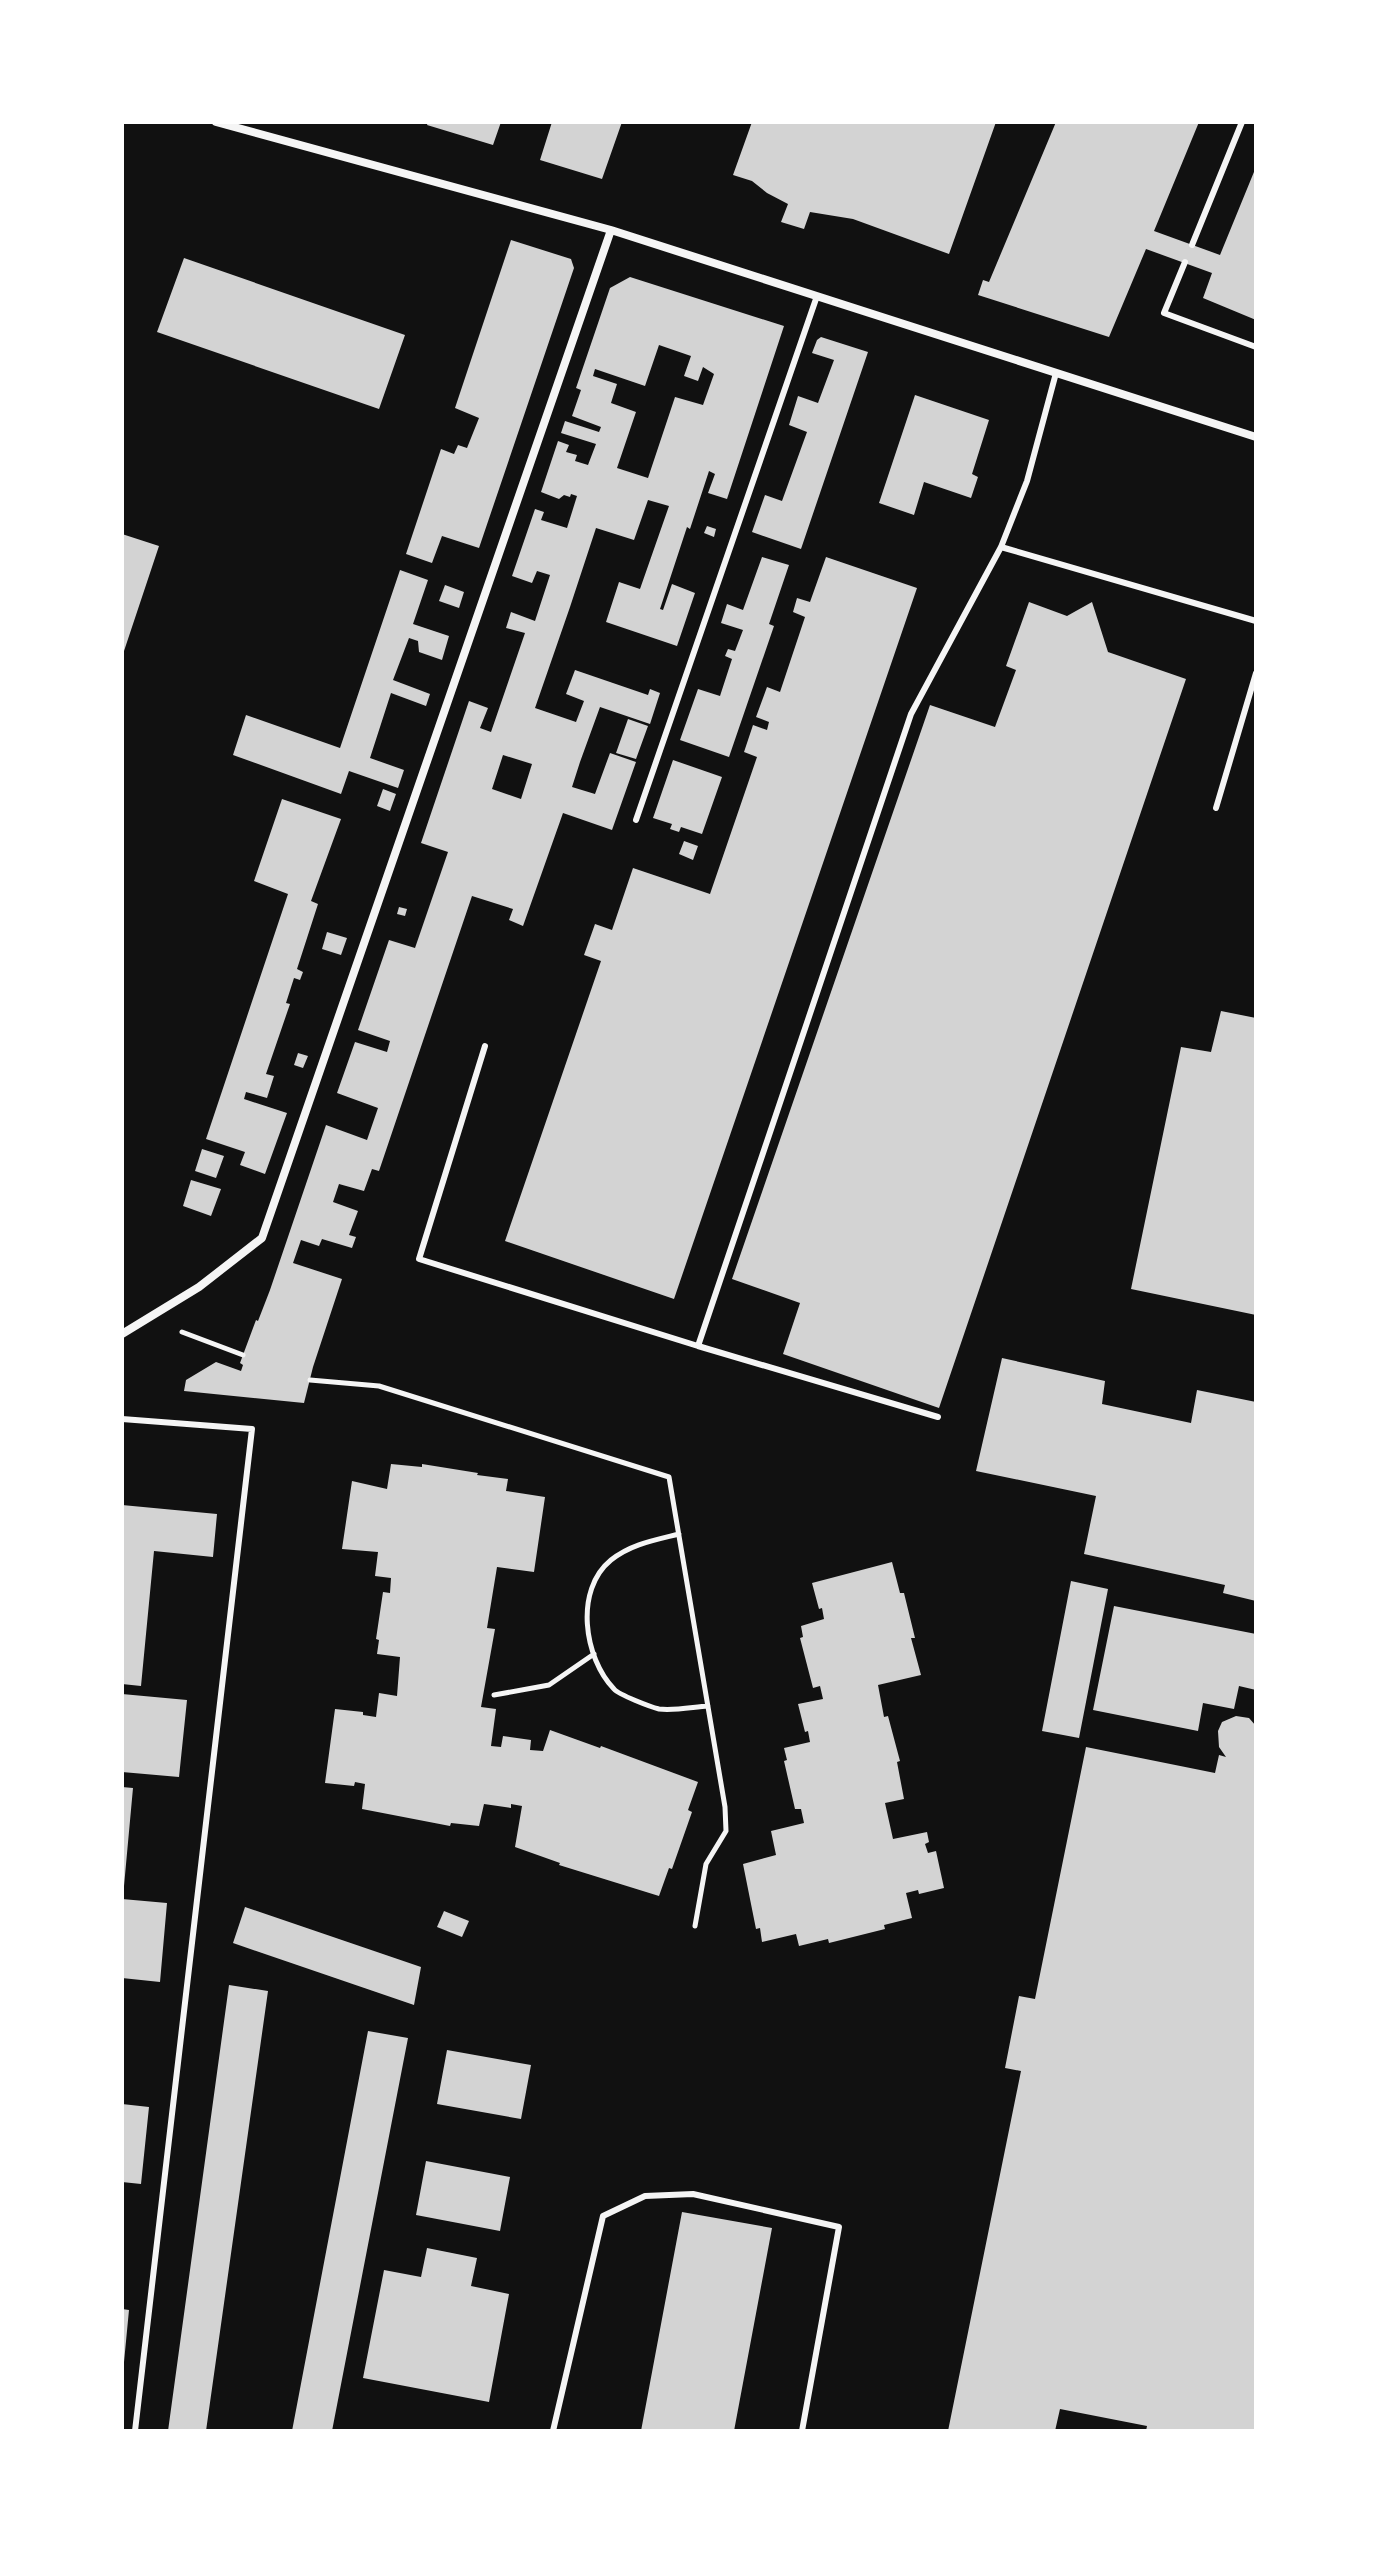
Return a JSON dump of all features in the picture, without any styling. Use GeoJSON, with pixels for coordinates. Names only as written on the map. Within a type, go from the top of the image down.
{"type":"FeatureCollection","features":[{"type":"Feature","properties":{"kind":"street"},"geometry":{"type":"LineString","coordinates":[[216,122],[611,230],[1256,437]]}},
{"type":"Feature","properties":{"kind":"street"},"geometry":{"type":"LineString","coordinates":[[122,1334],[199,1287],[262,1238],[611,230]]}},
{"type":"Feature","properties":{"kind":"lane"},"geometry":{"type":"LineString","coordinates":[[1192,245],[1242,122]]}},
{"type":"Feature","properties":{"kind":"lane"},"geometry":{"type":"LineString","coordinates":[[1185,262],[1164,313],[1256,347]]}},
{"type":"Feature","properties":{"kind":"lane"},"geometry":{"type":"LineString","coordinates":[[636,820],[817,296]]}},
{"type":"Feature","properties":{"kind":"lane"},"geometry":{"type":"LineString","coordinates":[[698,1346],[911,714],[1001,547],[1027,481],[1056,373]]}},
{"type":"Feature","properties":{"kind":"lane"},"geometry":{"type":"LineString","coordinates":[[1001,547],[1256,621]]}},
{"type":"Feature","properties":{"kind":"lane"},"geometry":{"type":"LineString","coordinates":[[1216,808],[1256,673]]}},
{"type":"Feature","properties":{"kind":"lane"},"geometry":{"type":"LineString","coordinates":[[485,1046],[419,1259],[938,1417]]}},
{"type":"Feature","properties":{"kind":"lane"},"geometry":{"type":"LineString","coordinates":[[122,1419],[252,1429],[135,2431]]}},
{"type":"Feature","properties":{"kind":"lane"},"geometry":{"type":"LineString","coordinates":[[553,2431],[603,2216],[645,2196],[693,2194],[839,2227],[802,2431]]}},
{"type":"Feature","properties":{"kind":"path"},"geometry":{"type":"LineString","coordinates":[[147,1319],[243,1355]]}},
{"type":"Feature","properties":{"kind":"path"},"geometry":{"type":"LineString","coordinates":[[310,1380],[379,1386],[669,1477],[725,1807],[726,1831],[706,1864],[695,1926]]}},
{"type":"Feature","properties":{"kind":"path"},"geometry":{"type":"LineString","coordinates":[[679,1534],[640,1543],[609,1561],[591,1587],[586,1622],[596,1663],[615,1691],[659,1709],[708,1706]]}},
{"type":"Feature","properties":{"kind":"path"},"geometry":{"type":"LineString","coordinates":[[494,1695],[549,1685],[594,1654]]}},
{"type":"Feature","properties":{"kind":"building"},"geometry":{"type":"Polygon","coordinates":[[[428,122],[501,122],[493,145],[427,125],[428,122]]]}},
{"type":"Feature","properties":{"kind":"building"},"geometry":{"type":"Polygon","coordinates":[[[552,122],[622,122],[602,179],[540,160],[552,122]]]}},
{"type":"Feature","properties":{"kind":"building"},"geometry":{"type":"Polygon","coordinates":[[[752,122],[996,122],[949,254],[853,219],[810,212],[804,229],[781,222],[788,204],[752,181],[733,175],[752,122]]]}},
{"type":"Feature","properties":{"kind":"building"},"geometry":{"type":"Polygon","coordinates":[[[1056,122],[1199,122],[1154,231],[1220,255],[1256,167],[1256,320],[1203,298],[1212,273],[1146,249],[1109,337],[978,295],[983,280],[989,282],[1056,122]]]}},
{"type":"Feature","properties":{"kind":"building"},"geometry":{"type":"Polygon","coordinates":[[[511,240],[571,259],[574,268],[479,548],[442,536],[432,563],[406,554],[441,449],[454,454],[458,445],[467,448],[479,418],[455,408],[511,240]]]}},
{"type":"Feature","properties":{"kind":"building"},"geometry":{"type":"Polygon","coordinates":[[[184,258],[405,335],[379,409],[157,332],[184,258]]]}},
{"type":"Feature","properties":{"kind":"building"},"geometry":{"type":"Polygon","coordinates":[[[630,277],[784,326],[727,499],[708,493],[715,474],[709,471],[690,529],[687,527],[660,609],[663,610],[672,584],[695,593],[677,646],[606,622],[619,582],[640,589],[669,506],[648,500],[634,540],[596,528],[535,708],[576,722],[584,701],[566,694],[575,670],[648,695],[650,689],[660,693],[650,724],[600,707],[580,762],[572,787],[595,794],[610,753],[636,762],[612,830],[563,813],[523,926],[509,920],[513,909],[472,896],[379,1171],[372,1169],[364,1191],[339,1184],[333,1202],[358,1211],[349,1235],[356,1237],[352,1248],[322,1239],[319,1246],[301,1240],[293,1263],[342,1279],[304,1403],[184,1391],[186,1380],[216,1362],[241,1371],[243,1365],[240,1363],[270,1290],[326,1125],[367,1140],[378,1108],[337,1093],[355,1042],[387,1052],[390,1041],[358,1030],[389,940],[415,948],[448,852],[421,843],[469,701],[488,708],[480,728],[491,732],[525,633],[506,628],[511,612],[535,621],[550,575],[537,571],[532,583],[512,576],[535,509],[544,512],[541,520],[567,528],[577,496],[564,495],[559,499],[541,492],[558,441],[569,445],[566,452],[577,455],[575,461],[588,465],[596,444],[561,433],[565,421],[599,432],[601,427],[572,416],[581,390],[576,388],[610,288],[630,277]],[[659,345],[645,386],[595,369],[593,376],[617,384],[611,403],[636,412],[617,468],[648,478],[675,397],[703,405],[714,374],[703,367],[698,381],[684,376],[691,356],[659,345]],[[503,755],[492,789],[521,799],[532,764],[503,755]]]}},
{"type":"Feature","properties":{"kind":"building"},"geometry":{"type":"Polygon","coordinates":[[[821,337],[868,352],[801,549],[752,532],[765,495],[782,501],[807,432],[789,425],[798,396],[818,403],[834,360],[812,353],[821,337]]]}},
{"type":"Feature","properties":{"kind":"building"},"geometry":{"type":"Polygon","coordinates":[[[915,395],[989,420],[972,474],[978,477],[971,498],[924,482],[914,515],[879,503],[915,395]]]}},
{"type":"Feature","properties":{"kind":"building"},"geometry":{"type":"Polygon","coordinates":[[[707,526],[716,529],[714,537],[704,533],[707,526]]]}},
{"type":"Feature","properties":{"kind":"building"},"geometry":{"type":"Polygon","coordinates":[[[122,534],[159,546],[123,654],[122,654],[122,534]]]}},
{"type":"Feature","properties":{"kind":"building"},"geometry":{"type":"Polygon","coordinates":[[[762,557],[789,565],[769,624],[774,626],[729,757],[680,740],[698,689],[720,696],[732,659],[725,656],[728,649],[735,651],[743,630],[721,623],[727,604],[743,610],[762,557]]]}},
{"type":"Feature","properties":{"kind":"building"},"geometry":{"type":"Polygon","coordinates":[[[826,557],[917,588],[674,1299],[505,1241],[601,961],[584,955],[595,924],[612,930],[633,868],[710,894],[757,757],[744,752],[753,725],[767,730],[769,722],[756,717],[767,687],[780,692],[805,617],[793,612],[797,598],[810,602],[826,557]]]}},
{"type":"Feature","properties":{"kind":"building"},"geometry":{"type":"Polygon","coordinates":[[[400,570],[428,580],[413,624],[449,636],[442,660],[419,652],[418,641],[409,638],[393,680],[430,694],[426,706],[391,693],[370,758],[404,770],[398,788],[349,771],[341,794],[233,755],[246,715],[340,748],[400,570]]]}},
{"type":"Feature","properties":{"kind":"building"},"geometry":{"type":"Polygon","coordinates":[[[445,585],[464,592],[459,608],[439,601],[445,585]]]}},
{"type":"Feature","properties":{"kind":"building"},"geometry":{"type":"Polygon","coordinates":[[[1029,602],[1067,616],[1092,602],[1108,652],[1186,679],[939,1408],[783,1354],[800,1303],[732,1279],[930,705],[995,727],[1016,670],[1006,666],[1029,602]]]}},
{"type":"Feature","properties":{"kind":"building"},"geometry":{"type":"Polygon","coordinates":[[[628,719],[648,726],[636,759],[616,753],[628,719]]]}},
{"type":"Feature","properties":{"kind":"building"},"geometry":{"type":"Polygon","coordinates":[[[673,760],[722,777],[702,834],[681,827],[679,832],[670,829],[672,824],[653,818],[673,760]]]}},
{"type":"Feature","properties":{"kind":"building"},"geometry":{"type":"Polygon","coordinates":[[[383,789],[396,794],[390,811],[377,806],[383,789]]]}},
{"type":"Feature","properties":{"kind":"building"},"geometry":{"type":"Polygon","coordinates":[[[282,799],[341,819],[311,901],[318,904],[297,969],[303,972],[300,980],[294,978],[286,1003],[290,1004],[266,1074],[274,1076],[267,1098],[246,1092],[244,1099],[287,1113],[265,1174],[240,1165],[245,1152],[206,1139],[288,894],[254,881],[282,799]]]}},
{"type":"Feature","properties":{"kind":"building"},"geometry":{"type":"Polygon","coordinates":[[[684,841],[698,846],[693,860],[679,854],[684,841]]]}},
{"type":"Feature","properties":{"kind":"building"},"geometry":{"type":"Polygon","coordinates":[[[399,907],[407,909],[405,916],[397,914],[399,907]]]}},
{"type":"Feature","properties":{"kind":"building"},"geometry":{"type":"Polygon","coordinates":[[[327,932],[347,938],[341,955],[322,949],[327,932]]]}},
{"type":"Feature","properties":{"kind":"building"},"geometry":{"type":"Polygon","coordinates":[[[1221,1011],[1256,1018],[1256,1315],[1131,1289],[1181,1047],[1211,1052],[1221,1011]]]}},
{"type":"Feature","properties":{"kind":"building"},"geometry":{"type":"Polygon","coordinates":[[[298,1053],[308,1056],[303,1068],[294,1065],[298,1053]]]}},
{"type":"Feature","properties":{"kind":"building"},"geometry":{"type":"Polygon","coordinates":[[[202,1149],[224,1156],[216,1178],[195,1171],[202,1149]]]}},
{"type":"Feature","properties":{"kind":"building"},"geometry":{"type":"Polygon","coordinates":[[[191,1180],[221,1189],[211,1216],[183,1206],[191,1180]]]}},
{"type":"Feature","properties":{"kind":"building"},"geometry":{"type":"Polygon","coordinates":[[[1002,1358],[1105,1381],[1102,1404],[1191,1423],[1197,1390],[1256,1402],[1256,1601],[1223,1593],[1225,1585],[1084,1554],[1096,1496],[976,1471],[1002,1358]]]}},
{"type":"Feature","properties":{"kind":"building"},"geometry":{"type":"Polygon","coordinates":[[[391,1464],[422,1467],[422,1464],[508,1479],[506,1491],[545,1497],[534,1572],[497,1567],[487,1628],[495,1629],[481,1707],[496,1709],[491,1746],[501,1747],[503,1736],[531,1740],[530,1750],[543,1751],[550,1730],[698,1782],[688,1810],[692,1812],[659,1896],[559,1865],[515,1847],[522,1806],[511,1804],[511,1808],[484,1804],[479,1826],[451,1823],[450,1826],[362,1809],[365,1784],[325,1783],[335,1709],[363,1712],[363,1715],[376,1717],[379,1693],[397,1696],[400,1657],[377,1654],[379,1640],[376,1639],[383,1592],[390,1593],[391,1578],[375,1576],[378,1552],[342,1549],[352,1481],[387,1489],[391,1464]]]}},
{"type":"Feature","properties":{"kind":"building"},"geometry":{"type":"Polygon","coordinates":[[[122,1505],[217,1514],[213,1557],[154,1551],[141,1686],[122,1684],[122,1505]]]}},
{"type":"Feature","properties":{"kind":"building"},"geometry":{"type":"Polygon","coordinates":[[[892,1562],[900,1593],[904,1593],[921,1675],[878,1685],[884,1717],[888,1716],[900,1761],[897,1762],[904,1799],[885,1803],[893,1839],[927,1832],[929,1842],[925,1844],[928,1853],[936,1851],[944,1888],[919,1894],[918,1890],[906,1893],[912,1918],[884,1925],[885,1929],[829,1943],[828,1939],[799,1946],[796,1934],[762,1942],[760,1928],[756,1929],[743,1864],[776,1855],[771,1831],[804,1823],[801,1809],[795,1809],[784,1748],[810,1742],[798,1704],[823,1699],[820,1686],[813,1688],[800,1638],[803,1637],[801,1626],[824,1619],[812,1583],[892,1562]]]}},
{"type":"Feature","properties":{"kind":"building"},"geometry":{"type":"Polygon","coordinates":[[[1071,1581],[1108,1589],[1079,1738],[1042,1731],[1071,1581]]]}},
{"type":"Feature","properties":{"kind":"building"},"geometry":{"type":"Polygon","coordinates":[[[1114,1606],[1256,1634],[1256,1690],[1239,1686],[1234,1709],[1203,1703],[1198,1731],[1093,1710],[1114,1606]]]}},
{"type":"Feature","properties":{"kind":"building"},"geometry":{"type":"Polygon","coordinates":[[[122,1694],[187,1700],[179,1777],[122,1772],[122,1694]]]}},
{"type":"Feature","properties":{"kind":"building"},"geometry":{"type":"Polygon","coordinates":[[[1236,1716],[1249,1718],[1256,1726],[1255,2431],[1146,2431],[1147,2426],[1060,2409],[1055,2431],[948,2431],[1021,2071],[1005,2068],[1019,1996],[1035,1999],[1086,1747],[1215,1773],[1219,1755],[1226,1757],[1219,1747],[1218,1731],[1222,1722],[1236,1716]]]}},
{"type":"Feature","properties":{"kind":"building"},"geometry":{"type":"Polygon","coordinates":[[[122,1787],[133,1788],[124,1886],[122,1886],[122,1787]]]}},
{"type":"Feature","properties":{"kind":"building"},"geometry":{"type":"Polygon","coordinates":[[[122,1899],[167,1903],[160,1982],[122,1978],[122,1899]]]}},
{"type":"Feature","properties":{"kind":"building"},"geometry":{"type":"Polygon","coordinates":[[[245,1907],[421,1967],[414,2005],[233,1943],[245,1907]]]}},
{"type":"Feature","properties":{"kind":"building"},"geometry":{"type":"Polygon","coordinates":[[[444,1911],[469,1921],[462,1937],[437,1927],[444,1911]]]}},
{"type":"Feature","properties":{"kind":"building"},"geometry":{"type":"Polygon","coordinates":[[[229,1985],[268,1991],[206,2431],[168,2431],[229,1985]]]}},
{"type":"Feature","properties":{"kind":"building"},"geometry":{"type":"Polygon","coordinates":[[[368,2031],[408,2038],[332,2431],[292,2431],[368,2031]]]}},
{"type":"Feature","properties":{"kind":"building"},"geometry":{"type":"Polygon","coordinates":[[[447,2050],[531,2065],[521,2119],[437,2104],[447,2050]]]}},
{"type":"Feature","properties":{"kind":"building"},"geometry":{"type":"Polygon","coordinates":[[[122,2104],[149,2107],[141,2184],[122,2182],[122,2104]]]}},
{"type":"Feature","properties":{"kind":"building"},"geometry":{"type":"Polygon","coordinates":[[[426,2161],[510,2177],[500,2231],[416,2215],[426,2161]]]}},
{"type":"Feature","properties":{"kind":"building"},"geometry":{"type":"Polygon","coordinates":[[[682,2212],[772,2228],[734,2431],[641,2431],[682,2212]]]}},
{"type":"Feature","properties":{"kind":"building"},"geometry":{"type":"Polygon","coordinates":[[[427,2248],[477,2258],[471,2286],[509,2294],[489,2402],[363,2378],[384,2270],[421,2277],[427,2248]]]}},
{"type":"Feature","properties":{"kind":"building"},"geometry":{"type":"Polygon","coordinates":[[[122,2309],[129,2310],[124,2362],[122,2362],[122,2309]]]}}]}
